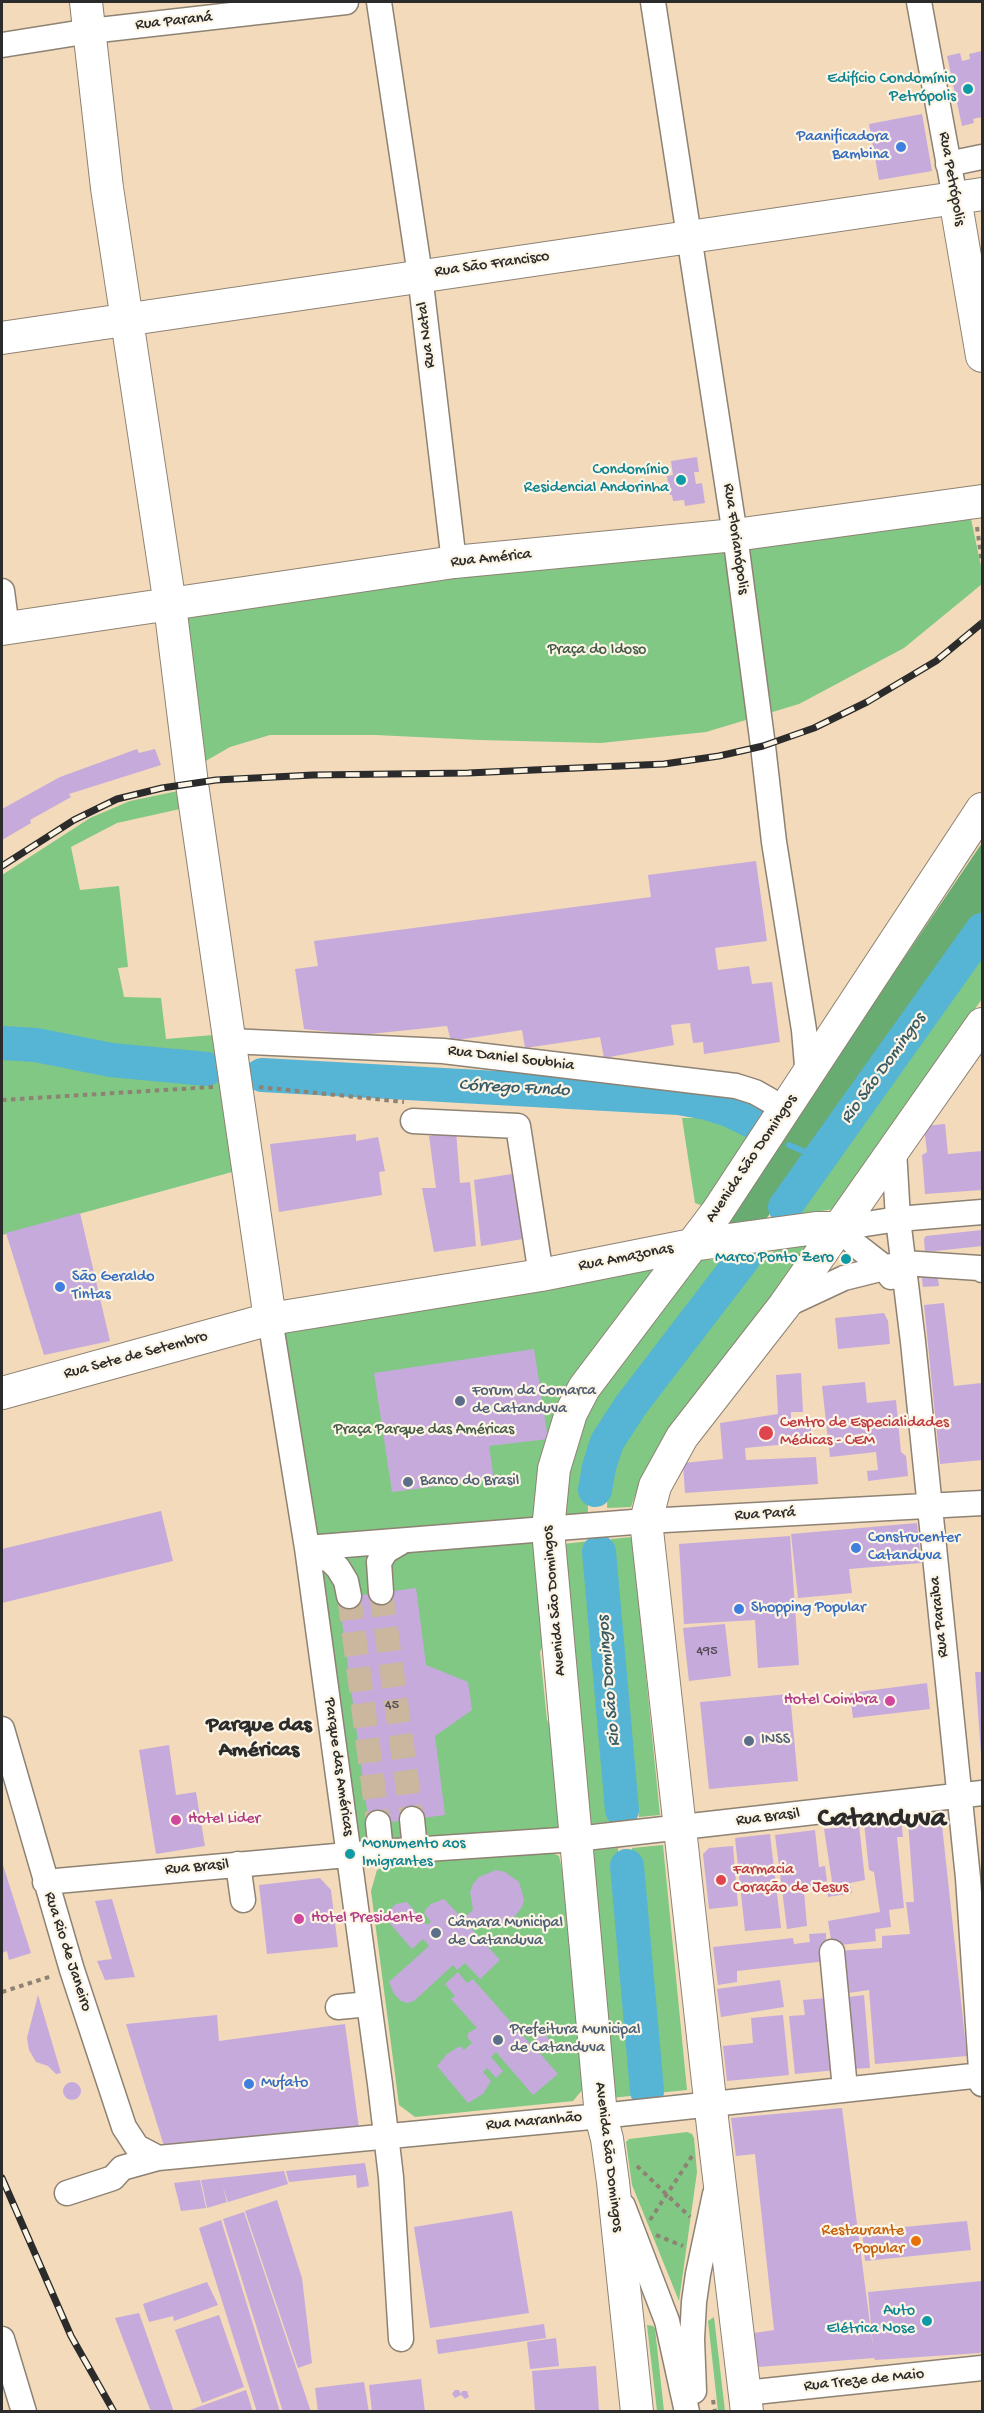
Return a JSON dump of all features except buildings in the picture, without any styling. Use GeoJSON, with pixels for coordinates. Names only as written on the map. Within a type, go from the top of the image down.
{"type":"FeatureCollection","features":[{"type":"Feature","properties":{"kind":"main road"},"geometry":{"type":"LineString","coordinates":[[88,16],[106,188],[170,605],[192,784],[270,1319]]}},
{"type":"Feature","properties":{"kind":"main road","name":"Rua São Francisco"},"geometry":{"type":"LineString","coordinates":[[2,338],[969,196]]}},
{"type":"Feature","properties":{"kind":"main road","name":"Rua Petrópolis"},"geometry":{"type":"LineString","coordinates":[[969,196],[982,356]]}},
{"type":"Feature","properties":{"kind":"main road","name":"Rua América"},"geometry":{"type":"LineString","coordinates":[[4,629],[454,562],[735,536],[978,501]]}},
{"type":"Feature","properties":{"kind":"main road","name":"Avenida São Domingos"},"geometry":{"type":"LineString","coordinates":[[637,2412],[623,2173],[607,2139],[601,2116],[583,1838],[568,1745],[557,1625],[554,1469],[571,1413],[584,1388],[709,1233],[780,1118],[982,809]]}},
{"type":"Feature","properties":{"kind":"main road"},"geometry":{"type":"LineString","coordinates":[[746,2402],[710,2103],[673,1829],[639,1522],[655,1486],[682,1437],[784,1306],[828,1228],[894,1150],[982,1024]]}},
{"type":"Feature","properties":{"kind":"main road","name":"Rua Amazonas"},"geometry":{"type":"LineString","coordinates":[[270,1319],[541,1275],[709,1233],[828,1228]]}},
{"type":"Feature","properties":{"kind":"main road","name":"Rua Sete de Setembro"},"geometry":{"type":"LineString","coordinates":[[2,1393],[270,1319]]}},
{"type":"Feature","properties":{"kind":"street","name":"Rua Paraná"},"geometry":{"type":"LineString","coordinates":[[2,45],[88,16],[346,2]]}},
{"type":"Feature","properties":{"kind":"street","name":"Rua Natal"},"geometry":{"type":"LineString","coordinates":[[379,2],[420,275],[454,562]]}},
{"type":"Feature","properties":{"kind":"street","name":"Rua Florianópolis"},"geometry":{"type":"LineString","coordinates":[[653,2],[735,536],[764,746],[774,842],[804,1030],[808,1077]]}},
{"type":"Feature","properties":{"kind":"street","name":"Rua Petrópolis"},"geometry":{"type":"LineString","coordinates":[[919,2],[948,164],[969,196]]}},
{"type":"Feature","properties":{"kind":"street"},"geometry":{"type":"LineString","coordinates":[[948,164],[982,158]]}},
{"type":"Feature","properties":{"kind":"street"},"geometry":{"type":"LineString","coordinates":[[2,591],[4,629]]}},
{"type":"Feature","properties":{"kind":"street","name":"Rua Daniel Soubhia"},"geometry":{"type":"LineString","coordinates":[[230,1041],[443,1051],[736,1086],[755,1092],[780,1118]]}},
{"type":"Feature","properties":{"kind":"street"},"geometry":{"type":"LineString","coordinates":[[412,1112],[518,1125],[541,1275]]}},
{"type":"Feature","properties":{"kind":"street","name":"Rua Paraiba"},"geometry":{"type":"LineString","coordinates":[[894,1150],[898,1219],[894,1265],[971,1795],[968,1878],[982,2079]]}},
{"type":"Feature","properties":{"kind":"street","name":"Rua Amazonas"},"geometry":{"type":"LineString","coordinates":[[828,1228],[982,1212]]}},
{"type":"Feature","properties":{"kind":"street"},"geometry":{"type":"LineString","coordinates":[[828,1228],[894,1265]]}},
{"type":"Feature","properties":{"kind":"street"},"geometry":{"type":"LineString","coordinates":[[784,1306],[821,1299],[844,1278],[894,1265],[979,1268],[982,1270]]}},
{"type":"Feature","properties":{"kind":"street","name":"Parque das Américas"},"geometry":{"type":"LineString","coordinates":[[270,1319],[307,1548],[350,1854],[583,1838]]}},
{"type":"Feature","properties":{"kind":"street","name":"Rua Pará"},"geometry":{"type":"LineString","coordinates":[[554,1530],[639,1522],[982,1503]]}},
{"type":"Feature","properties":{"kind":"street"},"geometry":{"type":"LineString","coordinates":[[307,1548],[554,1530]]}},
{"type":"Feature","properties":{"kind":"street"},"geometry":{"type":"LineString","coordinates":[[307,1548],[331,1561],[348,1589],[365,1590],[380,1585],[379,1562],[386,1551],[403,1541]]}},
{"type":"Feature","properties":{"kind":"street","name":"Rua Rio de Janeiro"},"geometry":{"type":"LineString","coordinates":[[2,1729],[45,1882],[124,2127],[137,2147],[158,2158]]}},
{"type":"Feature","properties":{"kind":"street","name":"Rua Brasil"},"geometry":{"type":"LineString","coordinates":[[583,1838],[971,1795]]}},
{"type":"Feature","properties":{"kind":"street"},"geometry":{"type":"LineString","coordinates":[[412,1819],[416,1849]]}},
{"type":"Feature","properties":{"kind":"street"},"geometry":{"type":"LineString","coordinates":[[378,1823],[381,1851]]}},
{"type":"Feature","properties":{"kind":"street"},"geometry":{"type":"LineString","coordinates":[[350,1854],[387,2135],[401,2339]]}},
{"type":"Feature","properties":{"kind":"street","name":"Rua Brasil"},"geometry":{"type":"LineString","coordinates":[[45,1882],[350,1854]]}},
{"type":"Feature","properties":{"kind":"street"},"geometry":{"type":"LineString","coordinates":[[238,1864],[243,1900]]}},
{"type":"Feature","properties":{"kind":"street"},"geometry":{"type":"LineString","coordinates":[[832,1952],[844,2089]]}},
{"type":"Feature","properties":{"kind":"street"},"geometry":{"type":"LineString","coordinates":[[338,2007],[369,2004]]}},
{"type":"Feature","properties":{"kind":"street","name":"Rua Maranhão"},"geometry":{"type":"LineString","coordinates":[[67,2193],[113,2178],[122,2168],[158,2158],[601,2116],[844,2089],[982,2079]]}},
{"type":"Feature","properties":{"kind":"street"},"geometry":{"type":"LineString","coordinates":[[623,2173],[667,2321],[687,2412]]}},
{"type":"Feature","properties":{"kind":"street"},"geometry":{"type":"LineString","coordinates":[[695,2412],[692,2339],[694,2302],[718,2175]]}},
{"type":"Feature","properties":{"kind":"street"},"geometry":{"type":"LineString","coordinates":[[4,2354],[24,2412]]}},
{"type":"Feature","properties":{"kind":"street","name":"Rua Treze de Maio"},"geometry":{"type":"LineString","coordinates":[[746,2402],[982,2368]]}},
{"type":"Feature","properties":{"kind":"path"},"geometry":{"type":"LineString","coordinates":[[978,501],[982,563]]}},
{"type":"Feature","properties":{"kind":"path"},"geometry":{"type":"LineString","coordinates":[[2,1100],[236,1085],[412,1112]]}},
{"type":"Feature","properties":{"kind":"path"},"geometry":{"type":"LineString","coordinates":[[2,1992],[32,1982]]}},
{"type":"Feature","properties":{"kind":"path"},"geometry":{"type":"LineString","coordinates":[[646,2226],[698,2148]]}},
{"type":"Feature","properties":{"kind":"path"},"geometry":{"type":"LineString","coordinates":[[623,2173],[667,2195],[693,2220]]}},
{"type":"Feature","properties":{"kind":"path"},"geometry":{"type":"LineString","coordinates":[[648,2232],[689,2249]]}},
{"type":"Feature","properties":{"kind":"green space","name":"Praça do Idoso"},"geometry":{"type":"Polygon","coordinates":[[[970,514],[982,571],[982,584],[904,648],[799,704],[706,732],[601,743],[376,735],[270,735],[230,747],[197,766],[183,614],[453,571],[970,514]]]}},
{"type":"Feature","properties":{"kind":"green space"},"geometry":{"type":"Polygon","coordinates":[[[178,791],[180,809],[117,823],[71,847],[80,890],[119,886],[128,967],[118,968],[124,997],[161,998],[166,1039],[213,1035],[232,1172],[2,1235],[2,875],[90,818],[130,801],[178,791]]]}},
{"type":"Feature","properties":{"kind":"green space"},"geometry":{"type":"Polygon","coordinates":[[[982,843],[982,911],[764,1222],[722,1227],[982,843]]]}},
{"type":"Feature","properties":{"kind":"green space"},"geometry":{"type":"Polygon","coordinates":[[[982,944],[982,999],[834,1209],[789,1216],[982,944]]]}},
{"type":"Feature","properties":{"kind":"green space"},"geometry":{"type":"Polygon","coordinates":[[[682,1118],[703,1118],[728,1124],[749,1133],[759,1143],[714,1210],[695,1203],[682,1118]]]}},
{"type":"Feature","properties":{"kind":"green space"},"geometry":{"type":"Polygon","coordinates":[[[807,1245],[797,1263],[708,1383],[663,1439],[644,1471],[631,1507],[607,1508],[608,1482],[616,1453],[637,1419],[762,1257],[780,1248],[807,1245]]]}},
{"type":"Feature","properties":{"kind":"green space"},"geometry":{"type":"Polygon","coordinates":[[[731,1259],[598,1436],[587,1470],[588,1513],[561,1517],[567,1467],[580,1423],[596,1394],[700,1260],[731,1259]]]}},
{"type":"Feature","properties":{"kind":"green space","name":"Praça Parque das Américas"},"geometry":{"type":"Polygon","coordinates":[[[665,1262],[573,1384],[546,1637],[540,1652],[547,1720],[553,1731],[563,1829],[359,1846],[283,1329],[665,1262]]]}},
{"type":"Feature","properties":{"kind":"green space"},"geometry":{"type":"Polygon","coordinates":[[[632,1537],[660,1815],[639,1817],[611,1539],[632,1537]]]}},
{"type":"Feature","properties":{"kind":"green space"},"geometry":{"type":"Polygon","coordinates":[[[590,1541],[616,1821],[589,1824],[563,1544],[590,1541]]]}},
{"type":"Feature","properties":{"kind":"green space"},"geometry":{"type":"Polygon","coordinates":[[[663,1845],[687,2090],[656,2093],[632,1848],[663,1845]]]}},
{"type":"Feature","properties":{"kind":"green space"},"geometry":{"type":"Polygon","coordinates":[[[618,1848],[640,2095],[611,2098],[589,1851],[618,1848]]]}},
{"type":"Feature","properties":{"kind":"green space"},"geometry":{"type":"Polygon","coordinates":[[[548,1851],[559,1856],[562,1869],[583,2089],[573,2101],[415,2117],[399,2105],[371,1891],[377,1870],[399,1861],[548,1851]]]}},
{"type":"Feature","properties":{"kind":"green space"},"geometry":{"type":"Polygon","coordinates":[[[687,2132],[694,2138],[697,2172],[679,2301],[632,2185],[626,2142],[629,2139],[687,2132]]]}},
{"type":"Feature","properties":{"kind":"green space"},"geometry":{"type":"Polygon","coordinates":[[[714,2317],[725,2411],[718,2411],[708,2321],[714,2317]]]}},
{"type":"Feature","properties":{"kind":"green space"},"geometry":{"type":"Polygon","coordinates":[[[647,2325],[655,2329],[664,2411],[657,2411],[647,2325]]]}},
{"type":"Feature","properties":{"kind":"waterway","name":"Rio São Domingos"},"geometry":{"type":"LineString","coordinates":[[785,1207],[982,930]]}},
{"type":"Feature","properties":{"kind":"waterway","name":"Córrego Fundo"},"geometry":{"type":"LineString","coordinates":[[2,1043],[36,1045],[111,1060],[207,1069]]}},
{"type":"Feature","properties":{"kind":"waterway","name":"Córrego Fundo"},"geometry":{"type":"LineString","coordinates":[[262,1075],[679,1098],[729,1110],[762,1126]]}},
{"type":"Feature","properties":{"kind":"waterway"},"geometry":{"type":"LineString","coordinates":[[789,1145],[819,1158]]}},
{"type":"Feature","properties":{"kind":"waterway","name":"Rio São Domingos"},"geometry":{"type":"LineString","coordinates":[[595,1490],[607,1442],[631,1405],[743,1259]]}},
{"type":"Feature","properties":{"kind":"waterway","name":"Rio São Domingos"},"geometry":{"type":"LineString","coordinates":[[599,1552],[622,1810]]}},
{"type":"Feature","properties":{"kind":"waterway","name":"Rio São Domingos"},"geometry":{"type":"LineString","coordinates":[[627,1866],[647,2091]]}},
{"type":"Feature","properties":{"kind":"tunnel"},"geometry":{"type":"LineString","coordinates":[[381,1592],[412,1819]]}},
{"type":"Feature","properties":{"kind":"tunnel"},"geometry":{"type":"LineString","coordinates":[[349,1596],[378,1823]]}},
{"type":"Feature","properties":{"kind":"railway"},"geometry":{"type":"LineString","coordinates":[[2,866],[74,820],[117,799],[162,788],[216,780],[313,775],[468,773],[664,764],[719,756],[763,746],[814,728],[867,702],[936,661],[982,623]]}},
{"type":"Feature","properties":{"kind":"railway"},"geometry":{"type":"LineString","coordinates":[[2,2178],[71,2336],[114,2412]]}},
{"type":"Feature","properties":{"kind":"place","name":"Edifício Condomínio Petrópolis"},"geometry":{"type":"Point","coordinates":[968,89]}},
{"type":"Feature","properties":{"kind":"place","name":"Paanificadora Bambina"},"geometry":{"type":"Point","coordinates":[901,147]}},
{"type":"Feature","properties":{"kind":"place","name":"Condomínio Residencial Andorinha"},"geometry":{"type":"Point","coordinates":[681,480]}},
{"type":"Feature","properties":{"kind":"place","name":"Marco Ponto Zero"},"geometry":{"type":"Point","coordinates":[846,1259]}},
{"type":"Feature","properties":{"kind":"place","name":"São Geraldo Tintas"},"geometry":{"type":"Point","coordinates":[60,1287]}},
{"type":"Feature","properties":{"kind":"place","name":"Forum da Comarca de Catanduva"},"geometry":{"type":"Point","coordinates":[460,1401]}},
{"type":"Feature","properties":{"kind":"place","name":"Centro de Especialidades Médicas - CEM"},"geometry":{"type":"Point","coordinates":[766,1433]}},
{"type":"Feature","properties":{"kind":"place","name":"Banco do Brasil"},"geometry":{"type":"Point","coordinates":[408,1482]}},
{"type":"Feature","properties":{"kind":"place","name":"Construcenter Catanduva"},"geometry":{"type":"Point","coordinates":[856,1548]}},
{"type":"Feature","properties":{"kind":"place","name":"Shopping Popular"},"geometry":{"type":"Point","coordinates":[739,1609]}},
{"type":"Feature","properties":{"kind":"place","name":"Hotel Coimbra"},"geometry":{"type":"Point","coordinates":[890,1701]}},
{"type":"Feature","properties":{"kind":"place","name":"INSS"},"geometry":{"type":"Point","coordinates":[749,1741]}},
{"type":"Feature","properties":{"kind":"place","name":"Hotel Lider"},"geometry":{"type":"Point","coordinates":[176,1820]}},
{"type":"Feature","properties":{"kind":"place","name":"Monumento aos Imigrantes"},"geometry":{"type":"Point","coordinates":[350,1854]}},
{"type":"Feature","properties":{"kind":"place","name":"Farmacia Coração de Jesus"},"geometry":{"type":"Point","coordinates":[721,1880]}},
{"type":"Feature","properties":{"kind":"place","name":"Hotel Presidente"},"geometry":{"type":"Point","coordinates":[299,1919]}},
{"type":"Feature","properties":{"kind":"place","name":"Câmara Municipal de Catanduva"},"geometry":{"type":"Point","coordinates":[436,1933]}},
{"type":"Feature","properties":{"kind":"place","name":"Prefeitura Municipal de Catanduva"},"geometry":{"type":"Point","coordinates":[498,2040]}},
{"type":"Feature","properties":{"kind":"place","name":"Mufato"},"geometry":{"type":"Point","coordinates":[249,2084]}},
{"type":"Feature","properties":{"kind":"place","name":"Restaurante Popular"},"geometry":{"type":"Point","coordinates":[916,2241]}},
{"type":"Feature","properties":{"kind":"place","name":"Auto Elétrica Nose"},"geometry":{"type":"Point","coordinates":[927,2321]}},
{"type":"Feature","properties":{"kind":"district","name":"Parque das Américas"},"geometry":{"type":"Point","coordinates":[259,1740]}},
{"type":"Feature","properties":{"kind":"district","name":"Catanduva"},"geometry":{"type":"Point","coordinates":[882,1821]}}]}
